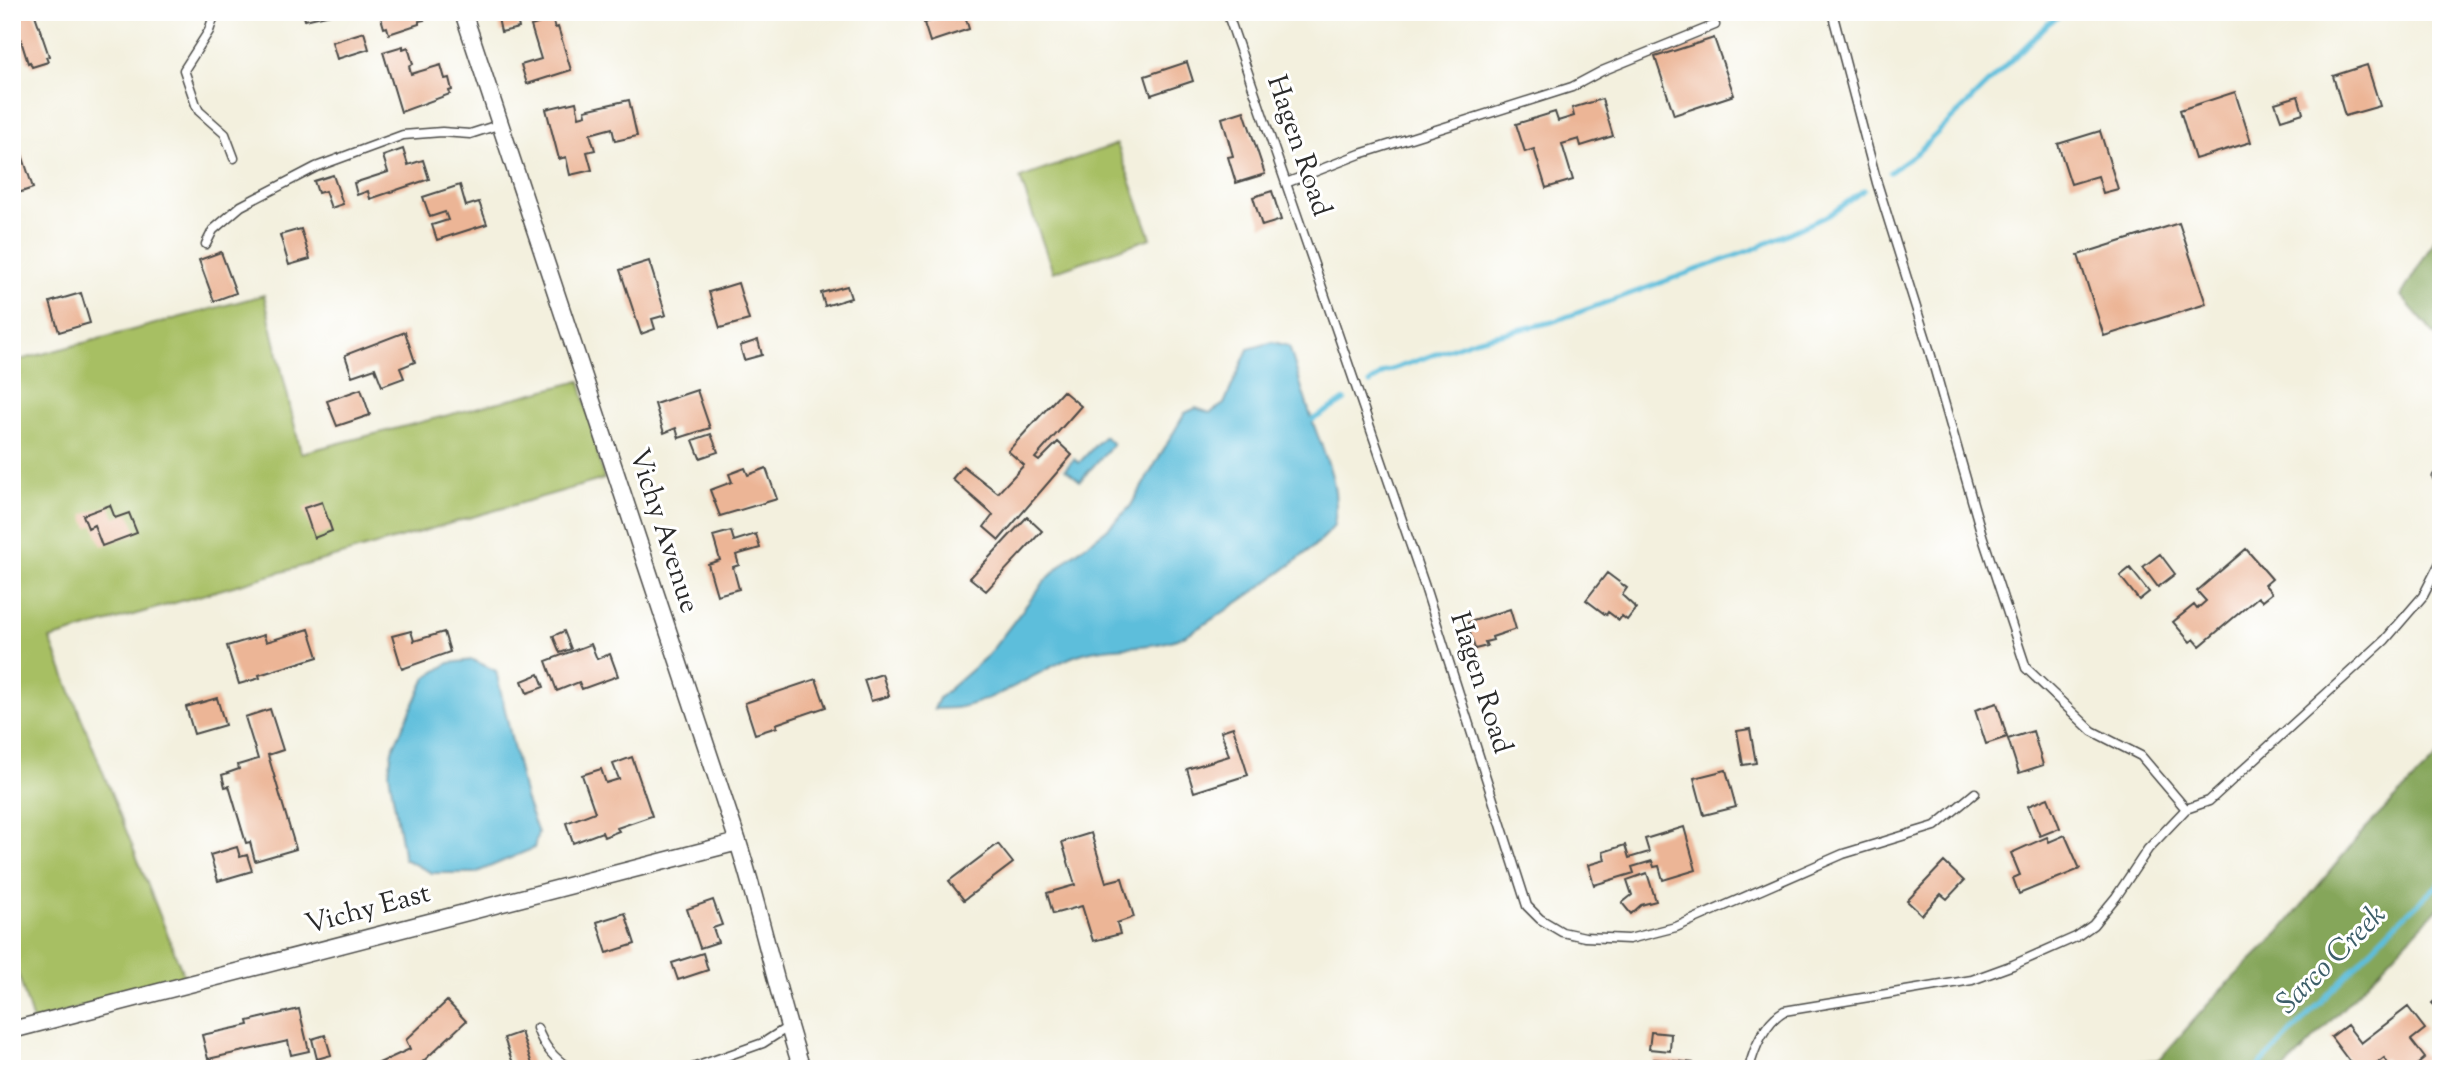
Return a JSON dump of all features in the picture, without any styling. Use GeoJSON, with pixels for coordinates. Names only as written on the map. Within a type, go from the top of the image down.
{"type":"FeatureCollection","features":[{"type":"Feature","properties":{"kind":"street","name":"Vichy Avenue"},"geometry":{"type":"LineString","coordinates":[[463,12],[758,904],[788,1027],[802,1069]]}},
{"type":"Feature","properties":{"kind":"street","name":"Vichy East"},"geometry":{"type":"LineString","coordinates":[[12,1030],[738,842]]}},
{"type":"Feature","properties":{"kind":"lane"},"geometry":{"type":"LineString","coordinates":[[215,12],[209,31],[184,70],[199,111],[225,134],[234,158]]}},
{"type":"Feature","properties":{"kind":"lane"},"geometry":{"type":"LineString","coordinates":[[978,12],[989,12]]}},
{"type":"Feature","properties":{"kind":"lane","name":"Hagen Road"},"geometry":{"type":"LineString","coordinates":[[1227,12],[1424,584],[1527,906],[1540,919],[1562,932],[1585,937],[1629,939],[1676,927],[1843,854],[1935,826],[1975,793]]}},
{"type":"Feature","properties":{"kind":"lane"},"geometry":{"type":"LineString","coordinates":[[1832,12],[1880,191],[1982,535],[2026,668],[2092,730],[2141,756],[2186,809]]}},
{"type":"Feature","properties":{"kind":"lane"},"geometry":{"type":"LineString","coordinates":[[1286,183],[1360,154],[1573,87],[1602,71],[1715,25]]}},
{"type":"Feature","properties":{"kind":"lane"},"geometry":{"type":"LineString","coordinates":[[205,244],[214,230],[241,206],[317,167],[415,132],[470,134],[501,124]]}},
{"type":"Feature","properties":{"kind":"lane"},"geometry":{"type":"LineString","coordinates":[[1749,1069],[1752,1055],[1773,1018],[1784,1012],[1972,980],[2076,937],[2093,925],[2116,897],[2148,849],[2186,809],[2209,801],[2385,640],[2423,596],[2441,562]]}},
{"type":"Feature","properties":{"kind":"lane"},"geometry":{"type":"LineString","coordinates":[[690,1069],[762,1043],[788,1027]]}},
{"type":"Feature","properties":{"kind":"lane"},"geometry":{"type":"LineString","coordinates":[[537,1028],[550,1053],[570,1069]]}},
{"type":"Feature","properties":{"kind":"green space"},"geometry":{"type":"Polygon","coordinates":[[[1117,144],[1151,238],[1053,272],[1020,178],[1117,144]]]}},
{"type":"Feature","properties":{"kind":"green space"},"geometry":{"type":"Polygon","coordinates":[[[2441,229],[2441,342],[2401,296],[2441,229]]]}},
{"type":"Feature","properties":{"kind":"green space"},"geometry":{"type":"Polygon","coordinates":[[[264,295],[301,453],[580,381],[604,479],[50,639],[184,976],[33,1022],[12,954],[12,362],[264,295]]]}},
{"type":"Feature","properties":{"kind":"green space"},"geometry":{"type":"Polygon","coordinates":[[[2441,753],[2441,905],[2285,1069],[2090,1069],[2160,1059],[2217,994],[2280,932],[2364,830],[2441,753]]]}},
{"type":"Feature","properties":{"kind":"water"},"geometry":{"type":"Polygon","coordinates":[[[1273,342],[1289,346],[1330,469],[1336,510],[1334,524],[1327,534],[1263,585],[1177,639],[1085,653],[1058,663],[990,698],[961,707],[934,709],[939,698],[988,655],[1045,581],[1130,507],[1185,413],[1196,408],[1210,413],[1224,404],[1248,349],[1273,342]]]}},
{"type":"Feature","properties":{"kind":"water"},"geometry":{"type":"Polygon","coordinates":[[[1104,436],[1113,444],[1080,481],[1065,469],[1074,459],[1079,463],[1104,436]]]}},
{"type":"Feature","properties":{"kind":"water"},"geometry":{"type":"Polygon","coordinates":[[[473,660],[496,671],[525,798],[538,833],[534,848],[475,873],[432,873],[404,859],[389,773],[392,750],[426,678],[449,663],[473,660]]]}},
{"type":"Feature","properties":{"kind":"building"},"geometry":{"type":"Polygon","coordinates":[[[12,12],[34,12],[49,56],[46,57],[48,62],[32,67],[30,62],[28,63],[12,12]]]}},
{"type":"Feature","properties":{"kind":"building"},"geometry":{"type":"Polygon","coordinates":[[[303,12],[335,12],[335,13],[305,20],[303,12]]]}},
{"type":"Feature","properties":{"kind":"building"},"geometry":{"type":"Polygon","coordinates":[[[421,12],[424,20],[389,34],[380,14],[421,12]]]}},
{"type":"Feature","properties":{"kind":"building"},"geometry":{"type":"Polygon","coordinates":[[[562,12],[586,12],[586,13],[564,19],[562,12]]]}},
{"type":"Feature","properties":{"kind":"building"},"geometry":{"type":"Polygon","coordinates":[[[964,12],[969,29],[930,42],[924,23],[964,12]]]}},
{"type":"Feature","properties":{"kind":"building"},"geometry":{"type":"Polygon","coordinates":[[[516,14],[519,28],[501,32],[498,18],[516,14]]]}},
{"type":"Feature","properties":{"kind":"building"},"geometry":{"type":"Polygon","coordinates":[[[552,19],[555,28],[558,27],[571,70],[527,84],[521,65],[541,59],[531,26],[552,19]]]}},
{"type":"Feature","properties":{"kind":"building"},"geometry":{"type":"Polygon","coordinates":[[[364,32],[369,49],[337,59],[332,42],[364,32]]]}},
{"type":"Feature","properties":{"kind":"building"},"geometry":{"type":"Polygon","coordinates":[[[1714,38],[1734,95],[1674,115],[1655,57],[1714,38]]]}},
{"type":"Feature","properties":{"kind":"building"},"geometry":{"type":"Polygon","coordinates":[[[403,46],[403,49],[408,47],[413,64],[409,66],[411,74],[441,65],[445,79],[449,78],[452,90],[449,91],[450,94],[401,112],[383,52],[403,46]]]}},
{"type":"Feature","properties":{"kind":"building"},"geometry":{"type":"Polygon","coordinates":[[[1187,62],[1193,81],[1151,95],[1145,76],[1187,62]]]}},
{"type":"Feature","properties":{"kind":"building"},"geometry":{"type":"Polygon","coordinates":[[[2367,65],[2380,106],[2345,116],[2333,76],[2367,65]]]}},
{"type":"Feature","properties":{"kind":"building"},"geometry":{"type":"Polygon","coordinates":[[[2235,92],[2251,142],[2195,159],[2180,110],[2235,92]]]}},
{"type":"Feature","properties":{"kind":"building"},"geometry":{"type":"Polygon","coordinates":[[[2298,96],[2303,113],[2281,120],[2275,103],[2298,96]]]}},
{"type":"Feature","properties":{"kind":"building"},"geometry":{"type":"Polygon","coordinates":[[[1602,99],[1613,136],[1581,146],[1579,139],[1562,144],[1573,180],[1546,188],[1534,149],[1525,152],[1516,124],[1555,112],[1558,121],[1574,116],[1572,108],[1602,99]]]}},
{"type":"Feature","properties":{"kind":"building"},"geometry":{"type":"Polygon","coordinates":[[[629,100],[637,136],[615,141],[612,128],[590,134],[595,150],[587,152],[592,170],[570,175],[566,157],[559,159],[546,109],[576,102],[579,117],[586,115],[585,110],[629,100]]]}},
{"type":"Feature","properties":{"kind":"building"},"geometry":{"type":"Polygon","coordinates":[[[1244,111],[1265,174],[1236,183],[1228,157],[1233,156],[1222,118],[1244,111]]]}},
{"type":"Feature","properties":{"kind":"building"},"geometry":{"type":"Polygon","coordinates":[[[12,128],[33,188],[12,195],[12,128]]]}},
{"type":"Feature","properties":{"kind":"building"},"geometry":{"type":"Polygon","coordinates":[[[2100,131],[2118,189],[2103,193],[2098,176],[2071,184],[2058,144],[2100,131]]]}},
{"type":"Feature","properties":{"kind":"building"},"geometry":{"type":"Polygon","coordinates":[[[403,149],[408,165],[423,160],[429,179],[370,199],[368,191],[357,195],[354,183],[388,172],[383,156],[403,149]]]}},
{"type":"Feature","properties":{"kind":"building"},"geometry":{"type":"Polygon","coordinates":[[[333,175],[343,204],[331,208],[325,191],[318,193],[314,181],[333,175]]]}},
{"type":"Feature","properties":{"kind":"building"},"geometry":{"type":"Polygon","coordinates":[[[460,185],[466,206],[479,202],[487,224],[437,240],[432,225],[448,220],[445,212],[430,217],[423,197],[460,185]]]}},
{"type":"Feature","properties":{"kind":"building"},"geometry":{"type":"Polygon","coordinates":[[[1272,191],[1281,220],[1262,226],[1253,197],[1272,191]]]}},
{"type":"Feature","properties":{"kind":"building"},"geometry":{"type":"Polygon","coordinates":[[[2179,223],[2206,304],[2104,336],[2078,255],[2179,223]]]}},
{"type":"Feature","properties":{"kind":"building"},"geometry":{"type":"Polygon","coordinates":[[[301,229],[310,259],[289,265],[280,235],[301,229]]]}},
{"type":"Feature","properties":{"kind":"building"},"geometry":{"type":"Polygon","coordinates":[[[221,252],[236,293],[214,301],[199,260],[221,252]]]}},
{"type":"Feature","properties":{"kind":"building"},"geometry":{"type":"Polygon","coordinates":[[[649,261],[666,315],[652,319],[655,329],[641,334],[620,270],[649,261]]]}},
{"type":"Feature","properties":{"kind":"building"},"geometry":{"type":"Polygon","coordinates":[[[738,283],[749,320],[720,328],[709,292],[738,283]]]}},
{"type":"Feature","properties":{"kind":"building"},"geometry":{"type":"Polygon","coordinates":[[[847,286],[851,298],[825,306],[821,293],[847,286]]]}},
{"type":"Feature","properties":{"kind":"building"},"geometry":{"type":"Polygon","coordinates":[[[81,293],[90,323],[59,332],[50,302],[81,293]]]}},
{"type":"Feature","properties":{"kind":"building"},"geometry":{"type":"Polygon","coordinates":[[[405,332],[415,362],[400,368],[404,378],[382,386],[375,368],[352,376],[345,355],[405,332]]]}},
{"type":"Feature","properties":{"kind":"building"},"geometry":{"type":"Polygon","coordinates":[[[758,340],[762,355],[744,360],[740,346],[758,340]]]}},
{"type":"Feature","properties":{"kind":"building"},"geometry":{"type":"Polygon","coordinates":[[[361,389],[370,415],[337,426],[327,401],[361,389]]]}},
{"type":"Feature","properties":{"kind":"building"},"geometry":{"type":"Polygon","coordinates":[[[697,390],[710,428],[679,438],[676,428],[664,433],[655,404],[697,390]]]}},
{"type":"Feature","properties":{"kind":"building"},"geometry":{"type":"Polygon","coordinates":[[[1063,391],[1081,406],[1035,458],[1039,461],[1058,442],[1072,455],[999,540],[984,527],[993,515],[952,479],[963,466],[998,493],[1024,465],[1008,451],[1063,391]]]}},
{"type":"Feature","properties":{"kind":"building"},"geometry":{"type":"Polygon","coordinates":[[[711,434],[718,452],[700,458],[693,440],[711,434]]]}},
{"type":"Feature","properties":{"kind":"building"},"geometry":{"type":"Polygon","coordinates":[[[745,468],[748,475],[766,468],[777,499],[720,516],[710,490],[732,482],[729,474],[745,468]]]}},
{"type":"Feature","properties":{"kind":"building"},"geometry":{"type":"Polygon","coordinates":[[[322,502],[332,531],[314,538],[304,508],[322,502]]]}},
{"type":"Feature","properties":{"kind":"building"},"geometry":{"type":"Polygon","coordinates":[[[110,505],[115,518],[129,513],[137,533],[102,546],[94,525],[88,528],[83,515],[110,505]]]}},
{"type":"Feature","properties":{"kind":"building"},"geometry":{"type":"Polygon","coordinates":[[[1027,517],[1042,531],[986,591],[970,578],[1027,517]]]}},
{"type":"Feature","properties":{"kind":"building"},"geometry":{"type":"Polygon","coordinates":[[[731,531],[734,541],[756,534],[760,548],[736,555],[739,565],[733,567],[739,589],[717,595],[708,564],[720,560],[713,536],[731,531]]]}},
{"type":"Feature","properties":{"kind":"building"},"geometry":{"type":"Polygon","coordinates":[[[2246,549],[2272,579],[2265,585],[2272,593],[2262,601],[2258,597],[2200,646],[2194,639],[2190,642],[2173,622],[2194,605],[2197,609],[2206,601],[2197,591],[2246,549]]]}},
{"type":"Feature","properties":{"kind":"building"},"geometry":{"type":"Polygon","coordinates":[[[2160,554],[2175,574],[2158,587],[2143,567],[2160,554]]]}},
{"type":"Feature","properties":{"kind":"building"},"geometry":{"type":"Polygon","coordinates":[[[2130,568],[2149,592],[2139,600],[2120,576],[2130,568]]]}},
{"type":"Feature","properties":{"kind":"building"},"geometry":{"type":"Polygon","coordinates":[[[1607,573],[1627,588],[1622,595],[1636,608],[1627,620],[1622,616],[1619,620],[1608,612],[1606,615],[1586,600],[1607,573]]]}},
{"type":"Feature","properties":{"kind":"building"},"geometry":{"type":"Polygon","coordinates":[[[1510,609],[1516,629],[1492,637],[1493,640],[1485,642],[1487,646],[1475,649],[1467,623],[1510,609]]]}},
{"type":"Feature","properties":{"kind":"building"},"geometry":{"type":"Polygon","coordinates":[[[309,629],[318,657],[239,684],[227,646],[264,635],[266,642],[309,629]]]}},
{"type":"Feature","properties":{"kind":"building"},"geometry":{"type":"Polygon","coordinates":[[[411,631],[414,641],[444,632],[450,652],[402,669],[392,636],[411,631]]]}},
{"type":"Feature","properties":{"kind":"building"},"geometry":{"type":"Polygon","coordinates":[[[564,631],[571,649],[560,653],[553,636],[564,631]]]}},
{"type":"Feature","properties":{"kind":"building"},"geometry":{"type":"Polygon","coordinates":[[[591,644],[597,659],[610,654],[618,676],[582,689],[579,682],[557,691],[546,661],[591,644]]]}},
{"type":"Feature","properties":{"kind":"building"},"geometry":{"type":"Polygon","coordinates":[[[539,674],[544,687],[527,693],[522,681],[539,674]]]}},
{"type":"Feature","properties":{"kind":"building"},"geometry":{"type":"Polygon","coordinates":[[[882,674],[889,696],[871,701],[864,680],[882,674]]]}},
{"type":"Feature","properties":{"kind":"building"},"geometry":{"type":"Polygon","coordinates":[[[816,679],[826,707],[755,734],[745,703],[816,679]]]}},
{"type":"Feature","properties":{"kind":"building"},"geometry":{"type":"Polygon","coordinates":[[[217,698],[225,725],[194,734],[186,707],[217,698]]]}},
{"type":"Feature","properties":{"kind":"building"},"geometry":{"type":"Polygon","coordinates":[[[1997,703],[2007,737],[1986,744],[1975,710],[1997,703]]]}},
{"type":"Feature","properties":{"kind":"building"},"geometry":{"type":"Polygon","coordinates":[[[270,709],[283,750],[268,755],[296,849],[255,861],[250,842],[246,843],[229,786],[225,787],[222,775],[239,769],[238,765],[258,759],[245,717],[270,709]]]}},
{"type":"Feature","properties":{"kind":"building"},"geometry":{"type":"Polygon","coordinates":[[[1233,727],[1248,775],[1194,792],[1187,769],[1229,756],[1221,731],[1233,727]]]}},
{"type":"Feature","properties":{"kind":"building"},"geometry":{"type":"Polygon","coordinates":[[[1750,729],[1756,763],[1743,765],[1737,731],[1750,729]]]}},
{"type":"Feature","properties":{"kind":"building"},"geometry":{"type":"Polygon","coordinates":[[[2033,731],[2043,765],[2019,773],[2008,739],[2033,731]]]}},
{"type":"Feature","properties":{"kind":"building"},"geometry":{"type":"Polygon","coordinates":[[[632,757],[652,816],[617,828],[619,831],[604,837],[602,832],[573,843],[566,823],[595,812],[582,775],[601,769],[606,783],[619,779],[613,764],[632,757]]]}},
{"type":"Feature","properties":{"kind":"building"},"geometry":{"type":"Polygon","coordinates":[[[1726,770],[1736,807],[1704,815],[1694,778],[1726,770]]]}},
{"type":"Feature","properties":{"kind":"building"},"geometry":{"type":"Polygon","coordinates":[[[2048,798],[2060,828],[2040,836],[2028,806],[2048,798]]]}},
{"type":"Feature","properties":{"kind":"building"},"geometry":{"type":"Polygon","coordinates":[[[1684,827],[1696,870],[1663,880],[1659,866],[1654,867],[1652,861],[1632,867],[1634,873],[1594,885],[1588,865],[1605,860],[1603,852],[1625,845],[1629,858],[1649,852],[1645,839],[1684,827]]]}},
{"type":"Feature","properties":{"kind":"building"},"geometry":{"type":"Polygon","coordinates":[[[1091,833],[1106,882],[1122,878],[1134,917],[1117,923],[1120,934],[1093,941],[1082,906],[1053,914],[1047,893],[1075,885],[1062,842],[1091,833]]]}},
{"type":"Feature","properties":{"kind":"building"},"geometry":{"type":"Polygon","coordinates":[[[2065,835],[2080,869],[2019,894],[2013,878],[2020,875],[2011,853],[2047,837],[2049,842],[2065,835]]]}},
{"type":"Feature","properties":{"kind":"building"},"geometry":{"type":"Polygon","coordinates":[[[998,844],[1013,863],[964,900],[949,881],[998,844]]]}},
{"type":"Feature","properties":{"kind":"building"},"geometry":{"type":"Polygon","coordinates":[[[237,847],[240,857],[247,855],[252,871],[218,881],[210,855],[237,847]]]}},
{"type":"Feature","properties":{"kind":"building"},"geometry":{"type":"Polygon","coordinates":[[[1944,862],[1964,881],[1947,899],[1941,894],[1922,915],[1907,901],[1944,862]]]}},
{"type":"Feature","properties":{"kind":"building"},"geometry":{"type":"Polygon","coordinates":[[[1647,873],[1656,901],[1641,905],[1631,914],[1622,903],[1632,895],[1627,880],[1647,873]]]}},
{"type":"Feature","properties":{"kind":"building"},"geometry":{"type":"Polygon","coordinates":[[[713,900],[722,925],[713,928],[718,942],[700,948],[687,909],[713,900]]]}},
{"type":"Feature","properties":{"kind":"building"},"geometry":{"type":"Polygon","coordinates":[[[625,913],[635,944],[607,953],[597,922],[625,913]]]}},
{"type":"Feature","properties":{"kind":"building"},"geometry":{"type":"Polygon","coordinates":[[[703,953],[708,970],[678,980],[672,963],[703,953]]]}},
{"type":"Feature","properties":{"kind":"building"},"geometry":{"type":"Polygon","coordinates":[[[2441,995],[2441,1012],[2432,1003],[2441,995]]]}},
{"type":"Feature","properties":{"kind":"building"},"geometry":{"type":"Polygon","coordinates":[[[447,1001],[466,1021],[415,1069],[382,1069],[379,1063],[410,1049],[406,1040],[447,1001]]]}},
{"type":"Feature","properties":{"kind":"building"},"geometry":{"type":"Polygon","coordinates":[[[2408,1007],[2425,1029],[2411,1040],[2425,1058],[2412,1069],[2392,1069],[2384,1058],[2370,1069],[2355,1069],[2331,1037],[2347,1025],[2361,1043],[2408,1007]]]}},
{"type":"Feature","properties":{"kind":"building"},"geometry":{"type":"Polygon","coordinates":[[[299,1009],[309,1051],[291,1055],[288,1041],[208,1059],[202,1035],[249,1025],[248,1021],[299,1009]]]}},
{"type":"Feature","properties":{"kind":"building"},"geometry":{"type":"Polygon","coordinates":[[[521,1032],[532,1064],[515,1069],[504,1038],[521,1032]]]}},
{"type":"Feature","properties":{"kind":"building"},"geometry":{"type":"Polygon","coordinates":[[[1651,1032],[1671,1034],[1670,1051],[1649,1049],[1651,1032]]]}},
{"type":"Feature","properties":{"kind":"building"},"geometry":{"type":"Polygon","coordinates":[[[325,1035],[331,1055],[317,1059],[312,1039],[325,1035]]]}},
{"type":"Feature","properties":{"kind":"building"},"geometry":{"type":"Polygon","coordinates":[[[1654,1059],[1693,1063],[1692,1069],[1653,1069],[1654,1059]]]}},
{"type":"Feature","properties":{"kind":"waterway"},"geometry":{"type":"LineString","coordinates":[[1890,172],[1919,151],[2049,23],[2066,12]]}},
{"type":"Feature","properties":{"kind":"waterway"},"geometry":{"type":"LineString","coordinates":[[1370,383],[1385,372],[1475,340],[1552,322],[1754,249],[1829,215],[1864,190]]}},
{"type":"Feature","properties":{"kind":"waterway"},"geometry":{"type":"LineString","coordinates":[[1312,420],[1345,400]]}},
{"type":"Feature","properties":{"kind":"waterway","name":"Sarco Creek"},"geometry":{"type":"LineString","coordinates":[[2256,1069],[2394,926],[2441,882]]}}]}
